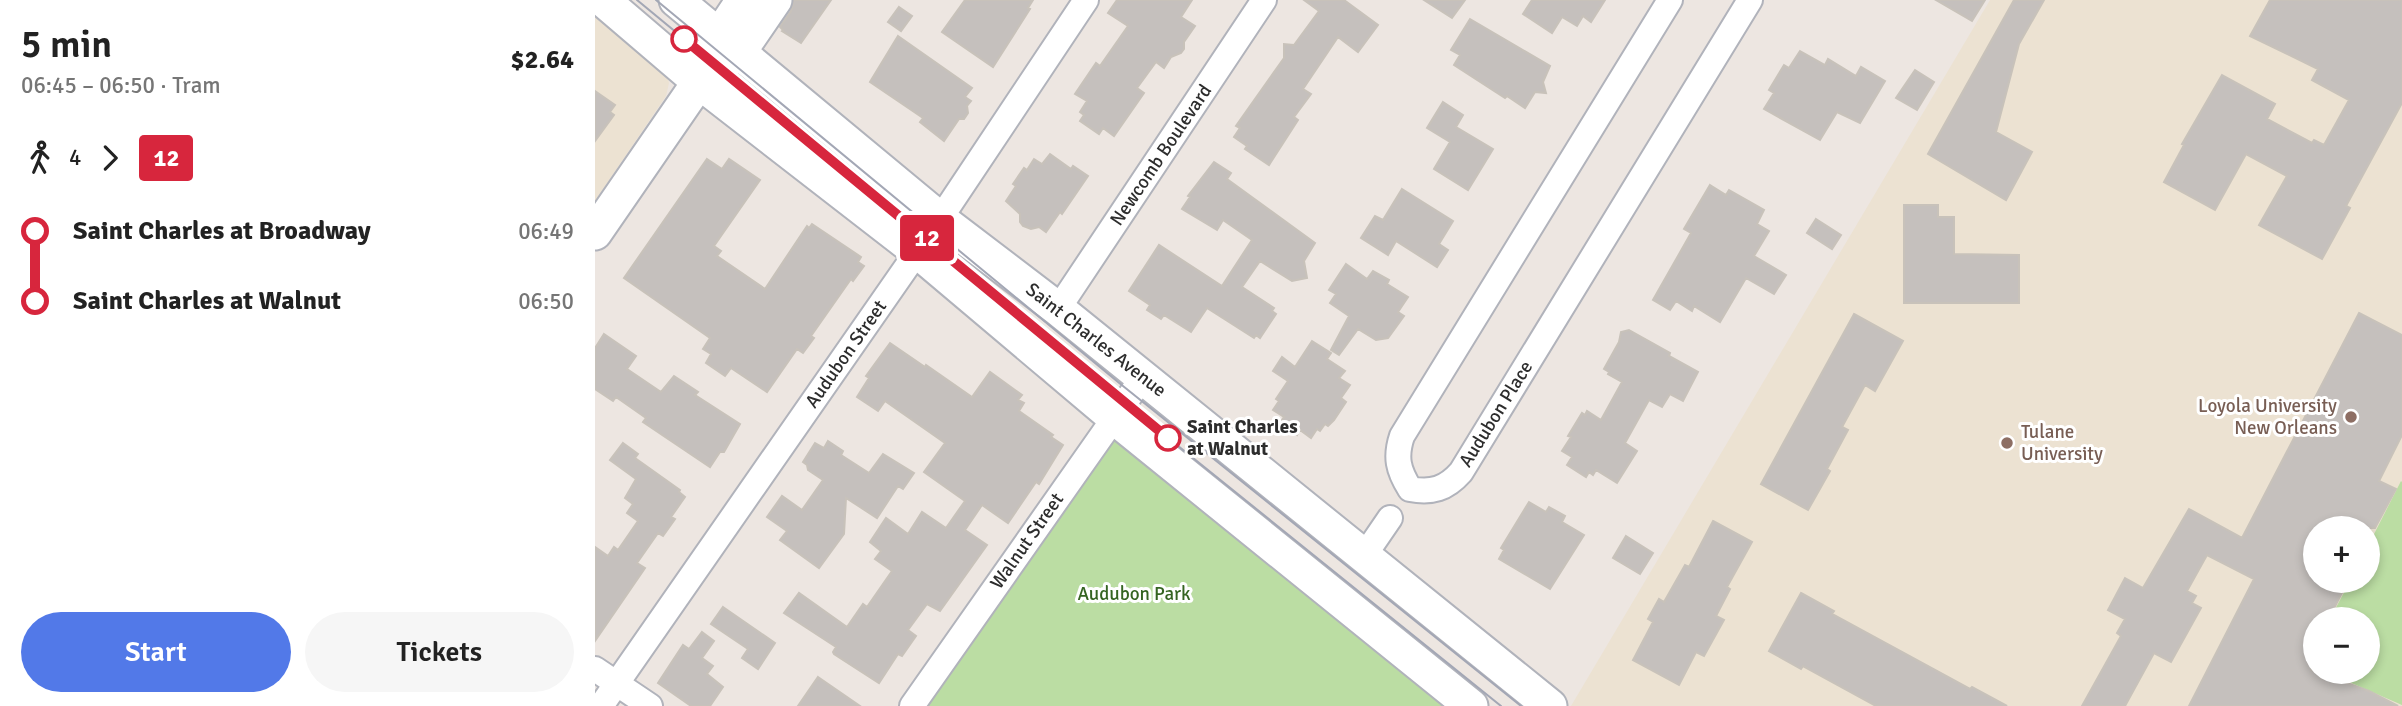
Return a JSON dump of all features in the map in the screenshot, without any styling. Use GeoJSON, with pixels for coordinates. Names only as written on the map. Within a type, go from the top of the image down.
{"type":"FeatureCollection","features":[{"type":"Feature","properties":{"kind":"main road"},"geometry":{"type":"LineString","coordinates":[[603,0],[699,82],[917,251],[1114,417],[1471,706]]}},
{"type":"Feature","properties":{"kind":"main road","name":"Saint Charles Avenue"},"geometry":{"type":"LineString","coordinates":[[676,0],[940,219],[1058,309],[1550,706]]}},
{"type":"Feature","properties":{"kind":"main road"},"geometry":{"type":"LineString","coordinates":[[728,45],[743,0]]}},
{"type":"Feature","properties":{"kind":"main road"},"geometry":{"type":"LineString","coordinates":[[595,233],[699,82],[728,45],[775,0]]}},
{"type":"Feature","properties":{"kind":"street","name":"Audubon Street"},"geometry":{"type":"LineString","coordinates":[[601,706],[940,219],[1086,0]]}},
{"type":"Feature","properties":{"kind":"street","name":"Newcomb Boulevard"},"geometry":{"type":"LineString","coordinates":[[1058,309],[1263,0]]}},
{"type":"Feature","properties":{"kind":"street"},"geometry":{"type":"LineString","coordinates":[[1364,556],[1390,518],[1388,510],[1413,487],[1397,460],[1402,436],[1670,0]]}},
{"type":"Feature","properties":{"kind":"street","name":"Audubon Place"},"geometry":{"type":"LineString","coordinates":[[1413,487],[1441,489],[1461,471],[1750,0]]}},
{"type":"Feature","properties":{"kind":"street","name":"Walnut Street"},"geometry":{"type":"LineString","coordinates":[[912,706],[1143,377]]}},
{"type":"Feature","properties":{"kind":"street"},"geometry":{"type":"LineString","coordinates":[[595,668],[650,706]]}},
{"type":"Feature","properties":{"kind":"shaded area","name":"Tulane University"},"geometry":{"type":"Polygon","coordinates":[[[1990,0],[2402,0],[2402,706],[1571,706],[1990,0]]]}},
{"type":"Feature","properties":{"kind":"shaded area"},"geometry":{"type":"Polygon","coordinates":[[[595,11],[666,72],[669,83],[666,96],[595,201],[595,11]]]}},
{"type":"Feature","properties":{"kind":"green space","name":"Audubon Park"},"geometry":{"type":"Polygon","coordinates":[[[1111,429],[1452,706],[915,706],[1111,429]]]}},
{"type":"Feature","properties":{"kind":"green space"},"geometry":{"type":"Polygon","coordinates":[[[2401,481],[2402,705],[2354,684],[2380,684],[2380,607],[2336,607],[2344,593],[2380,593],[2380,522],[2401,481]]]}},
{"type":"Feature","properties":{"kind":"building"},"geometry":{"type":"Polygon","coordinates":[[[794,0],[831,0],[801,43],[780,27],[791,11],[794,0]]]}},
{"type":"Feature","properties":{"kind":"building"},"geometry":{"type":"Polygon","coordinates":[[[965,0],[1033,0],[993,67],[942,32],[965,0]]]}},
{"type":"Feature","properties":{"kind":"building"},"geometry":{"type":"Polygon","coordinates":[[[1117,0],[1192,0],[1181,17],[1195,26],[1184,42],[1181,53],[1171,57],[1164,68],[1156,62],[1137,88],[1144,93],[1114,136],[1103,128],[1099,134],[1080,121],[1084,115],[1080,112],[1087,101],[1075,94],[1096,63],[1100,66],[1128,26],[1108,13],[1117,0]]]}},
{"type":"Feature","properties":{"kind":"building"},"geometry":{"type":"Polygon","coordinates":[[[1304,0],[1344,0],[1378,25],[1358,52],[1338,37],[1303,89],[1311,94],[1294,117],[1298,120],[1269,165],[1245,149],[1247,146],[1234,137],[1240,128],[1236,126],[1284,58],[1284,44],[1294,45],[1319,11],[1304,0]]]}},
{"type":"Feature","properties":{"kind":"building"},"geometry":{"type":"Polygon","coordinates":[[[1424,0],[1465,0],[1452,18],[1424,0]]]}},
{"type":"Feature","properties":{"kind":"building"},"geometry":{"type":"Polygon","coordinates":[[[1532,0],[1605,0],[1591,22],[1583,16],[1577,26],[1562,17],[1552,33],[1523,14],[1532,0]]]}},
{"type":"Feature","properties":{"kind":"building"},"geometry":{"type":"Polygon","coordinates":[[[1936,0],[1985,0],[1972,21],[1936,0]]]}},
{"type":"Feature","properties":{"kind":"building"},"geometry":{"type":"Polygon","coordinates":[[[2014,0],[2044,0],[2019,44],[1996,132],[2032,152],[2006,200],[1928,154],[2014,0]]]}},
{"type":"Feature","properties":{"kind":"building"},"geometry":{"type":"Polygon","coordinates":[[[2270,0],[2402,0],[2402,103],[2346,206],[2350,208],[2322,259],[2259,225],[2287,176],[2246,154],[2215,210],[2164,182],[2184,145],[2182,144],[2222,75],[2275,104],[2267,119],[2312,143],[2314,140],[2324,145],[2349,100],[2312,80],[2318,69],[2250,36],[2270,0]]]}},
{"type":"Feature","properties":{"kind":"building"},"geometry":{"type":"Polygon","coordinates":[[[899,7],[912,16],[901,31],[888,22],[899,7]]]}},
{"type":"Feature","properties":{"kind":"building"},"geometry":{"type":"Polygon","coordinates":[[[1470,19],[1550,66],[1543,82],[1546,93],[1535,92],[1525,108],[1454,65],[1460,55],[1451,50],[1470,19]]]}},
{"type":"Feature","properties":{"kind":"building"},"geometry":{"type":"Polygon","coordinates":[[[898,36],[972,88],[965,97],[971,101],[967,106],[968,113],[964,119],[959,119],[944,141],[920,122],[923,118],[870,82],[898,36]]]}},
{"type":"Feature","properties":{"kind":"building"},"geometry":{"type":"Polygon","coordinates":[[[1800,51],[1825,65],[1828,59],[1856,76],[1861,67],[1885,81],[1860,123],[1837,112],[1820,140],[1764,109],[1774,93],[1769,90],[1784,65],[1789,68],[1800,51]]]}},
{"type":"Feature","properties":{"kind":"building"},"geometry":{"type":"Polygon","coordinates":[[[1915,70],[1934,82],[1917,110],[1896,98],[1915,70]]]}},
{"type":"Feature","properties":{"kind":"building"},"geometry":{"type":"Polygon","coordinates":[[[595,91],[615,105],[610,112],[614,115],[595,141],[595,91]]]}},
{"type":"Feature","properties":{"kind":"building"},"geometry":{"type":"Polygon","coordinates":[[[1443,102],[1463,115],[1456,127],[1493,149],[1468,190],[1434,169],[1450,142],[1427,128],[1443,102]]]}},
{"type":"Feature","properties":{"kind":"building"},"geometry":{"type":"Polygon","coordinates":[[[1050,154],[1071,169],[1073,166],[1088,176],[1046,232],[1039,227],[1031,229],[1023,226],[1020,214],[1006,201],[1024,168],[1027,170],[1034,159],[1042,164],[1050,154]]]}},
{"type":"Feature","properties":{"kind":"building"},"geometry":{"type":"Polygon","coordinates":[[[707,159],[722,169],[729,159],[760,180],[714,246],[721,251],[717,256],[765,289],[807,226],[809,228],[812,224],[861,257],[858,262],[864,266],[853,281],[851,279],[811,336],[814,338],[803,353],[797,349],[767,392],[731,368],[725,376],[706,363],[711,354],[703,349],[710,338],[624,278],[707,159]]]}},
{"type":"Feature","properties":{"kind":"building"},"geometry":{"type":"Polygon","coordinates":[[[1214,162],[1231,173],[1227,179],[1315,243],[1304,261],[1307,278],[1292,281],[1260,261],[1242,287],[1274,308],[1272,311],[1276,314],[1260,338],[1256,335],[1254,338],[1207,308],[1191,332],[1164,315],[1161,319],[1147,310],[1150,305],[1129,291],[1159,245],[1222,286],[1252,240],[1223,220],[1217,230],[1182,209],[1190,197],[1188,196],[1214,162]]]}},
{"type":"Feature","properties":{"kind":"building"},"geometry":{"type":"Polygon","coordinates":[[[1710,185],[1726,195],[1729,190],[1764,210],[1757,224],[1769,231],[1754,256],[1786,275],[1774,294],[1746,278],[1720,322],[1694,306],[1692,311],[1676,301],[1670,310],[1653,300],[1691,233],[1684,229],[1710,185]]]}},
{"type":"Feature","properties":{"kind":"building"},"geometry":{"type":"Polygon","coordinates":[[[1402,189],[1453,221],[1439,244],[1448,250],[1437,267],[1396,241],[1388,255],[1361,238],[1375,216],[1383,220],[1402,189]]]}},
{"type":"Feature","properties":{"kind":"building"},"geometry":{"type":"Polygon","coordinates":[[[1904,205],[1938,205],[1938,217],[1954,217],[1954,254],[2019,255],[2019,303],[1904,303],[1904,205]]]}},
{"type":"Feature","properties":{"kind":"building"},"geometry":{"type":"Polygon","coordinates":[[[1816,219],[1841,235],[1832,249],[1807,233],[1816,219]]]}},
{"type":"Feature","properties":{"kind":"building"},"geometry":{"type":"Polygon","coordinates":[[[1346,264],[1367,279],[1373,271],[1389,280],[1387,284],[1408,297],[1398,312],[1404,316],[1388,338],[1376,340],[1358,329],[1339,355],[1331,350],[1349,316],[1330,303],[1336,294],[1329,290],[1346,264]]]}},
{"type":"Feature","properties":{"kind":"building","name":"Loyola University New Orleans"},"geometry":{"type":"Polygon","coordinates":[[[2359,313],[2402,335],[2402,435],[2379,481],[2396,489],[2380,519],[2380,516],[2303,516],[2303,593],[2342,593],[2335,607],[2303,607],[2303,684],[2350,684],[2398,706],[2189,706],[2254,579],[2207,555],[2187,591],[2196,596],[2192,603],[2201,608],[2171,662],[2154,653],[2125,706],[2082,706],[2121,636],[2117,633],[2125,619],[2108,610],[2125,578],[2143,588],[2189,509],[2242,538],[2359,313]]]}},
{"type":"Feature","properties":{"kind":"building"},"geometry":{"type":"Polygon","coordinates":[[[1854,314],[1903,341],[1875,391],[1865,385],[1842,427],[1848,430],[1827,469],[1830,471],[1808,510],[1761,484],[1854,314]]]}},
{"type":"Feature","properties":{"kind":"building"},"geometry":{"type":"Polygon","coordinates":[[[1629,330],[1698,372],[1683,401],[1670,394],[1662,407],[1649,400],[1625,443],[1637,451],[1617,483],[1596,470],[1593,475],[1589,472],[1586,477],[1567,465],[1572,457],[1562,451],[1582,413],[1585,415],[1587,411],[1601,420],[1622,382],[1604,369],[1619,342],[1621,332],[1629,330]]]}},
{"type":"Feature","properties":{"kind":"building"},"geometry":{"type":"Polygon","coordinates":[[[604,334],[636,356],[627,369],[661,392],[674,376],[698,392],[695,395],[740,424],[724,452],[720,452],[710,467],[643,422],[646,418],[616,397],[613,401],[595,389],[595,348],[604,334]]]}},
{"type":"Feature","properties":{"kind":"building"},"geometry":{"type":"Polygon","coordinates":[[[1312,341],[1331,353],[1327,359],[1345,371],[1339,378],[1350,385],[1341,398],[1346,402],[1334,420],[1328,426],[1325,424],[1320,431],[1317,429],[1311,438],[1300,430],[1297,435],[1280,423],[1284,417],[1273,410],[1279,401],[1276,399],[1288,381],[1273,371],[1282,357],[1295,367],[1312,341]]]}},
{"type":"Feature","properties":{"kind":"building"},"geometry":{"type":"Polygon","coordinates":[[[890,343],[972,397],[990,372],[1022,395],[1018,400],[1024,403],[1019,411],[1063,445],[1039,484],[1036,482],[1008,523],[982,505],[965,530],[987,545],[940,611],[927,604],[908,630],[916,636],[902,656],[898,654],[879,683],[834,654],[836,647],[784,613],[799,593],[847,627],[863,604],[867,607],[892,571],[875,559],[881,551],[870,542],[886,518],[908,534],[922,512],[946,528],[965,501],[924,472],[945,443],[885,401],[878,411],[857,397],[869,378],[866,376],[890,343]]]}},
{"type":"Feature","properties":{"kind":"building"},"geometry":{"type":"Polygon","coordinates":[[[828,441],[843,451],[841,455],[869,473],[883,454],[914,473],[903,489],[898,486],[877,518],[846,498],[844,534],[819,568],[780,540],[787,531],[767,517],[782,496],[802,510],[823,480],[808,470],[803,462],[815,443],[824,448],[828,441]]]}},
{"type":"Feature","properties":{"kind":"building"},"geometry":{"type":"Polygon","coordinates":[[[623,443],[638,454],[635,458],[680,490],[685,497],[671,517],[675,519],[663,536],[658,533],[637,563],[645,568],[595,641],[595,547],[608,556],[614,547],[618,550],[638,521],[627,513],[633,504],[625,498],[636,479],[610,460],[623,443]]]}},
{"type":"Feature","properties":{"kind":"building"},"geometry":{"type":"Polygon","coordinates":[[[1529,502],[1546,512],[1549,507],[1565,516],[1562,522],[1584,535],[1550,589],[1499,559],[1504,550],[1501,548],[1529,502]]]}},
{"type":"Feature","properties":{"kind":"building"},"geometry":{"type":"Polygon","coordinates":[[[1713,521],[1752,542],[1727,587],[1730,589],[1716,616],[1724,620],[1704,656],[1696,652],[1679,685],[1633,660],[1653,622],[1648,619],[1659,599],[1664,602],[1685,565],[1689,567],[1713,521]]]}},
{"type":"Feature","properties":{"kind":"building"},"geometry":{"type":"Polygon","coordinates":[[[1626,536],[1653,553],[1640,574],[1613,558],[1626,536]]]}},
{"type":"Feature","properties":{"kind":"building"},"geometry":{"type":"Polygon","coordinates":[[[1801,593],[1834,611],[1832,614],[1970,689],[1972,687],[2007,706],[1876,706],[1803,666],[1801,669],[1769,651],[1801,593]]]}},
{"type":"Feature","properties":{"kind":"building"},"geometry":{"type":"Polygon","coordinates":[[[723,607],[775,643],[758,669],[742,658],[748,649],[711,624],[723,607]]]}},
{"type":"Feature","properties":{"kind":"building"},"geometry":{"type":"Polygon","coordinates":[[[702,632],[714,641],[702,658],[713,666],[707,674],[723,687],[710,706],[691,706],[658,683],[683,645],[689,649],[702,632]]]}},
{"type":"Feature","properties":{"kind":"building"},"geometry":{"type":"Polygon","coordinates":[[[818,677],[860,706],[798,706],[818,677]]]}},
{"type":"Feature","properties":{"kind":"tram line"},"geometry":{"type":"LineString","coordinates":[[637,0],[1131,408],[1501,706]]}},
{"type":"Feature","properties":{"kind":"tram line"},"geometry":{"type":"LineString","coordinates":[[656,0],[1118,382],[1521,706]]}},
{"type":"Feature","properties":{"kind":"tram line","name":"12"},"geometry":{"type":"LineString","coordinates":[[684,39],[1168,438]]}},
{"type":"Feature","properties":{"kind":"place","name":"Loyola University New Orleans"},"geometry":{"type":"Point","coordinates":[2351,417]}},
{"type":"Feature","properties":{"kind":"place","name":"Saint Charles at Walnut"},"geometry":{"type":"Point","coordinates":[1168,438]}},
{"type":"Feature","properties":{"kind":"place","name":"Tulane University"},"geometry":{"type":"Point","coordinates":[2007,443]}}]}
